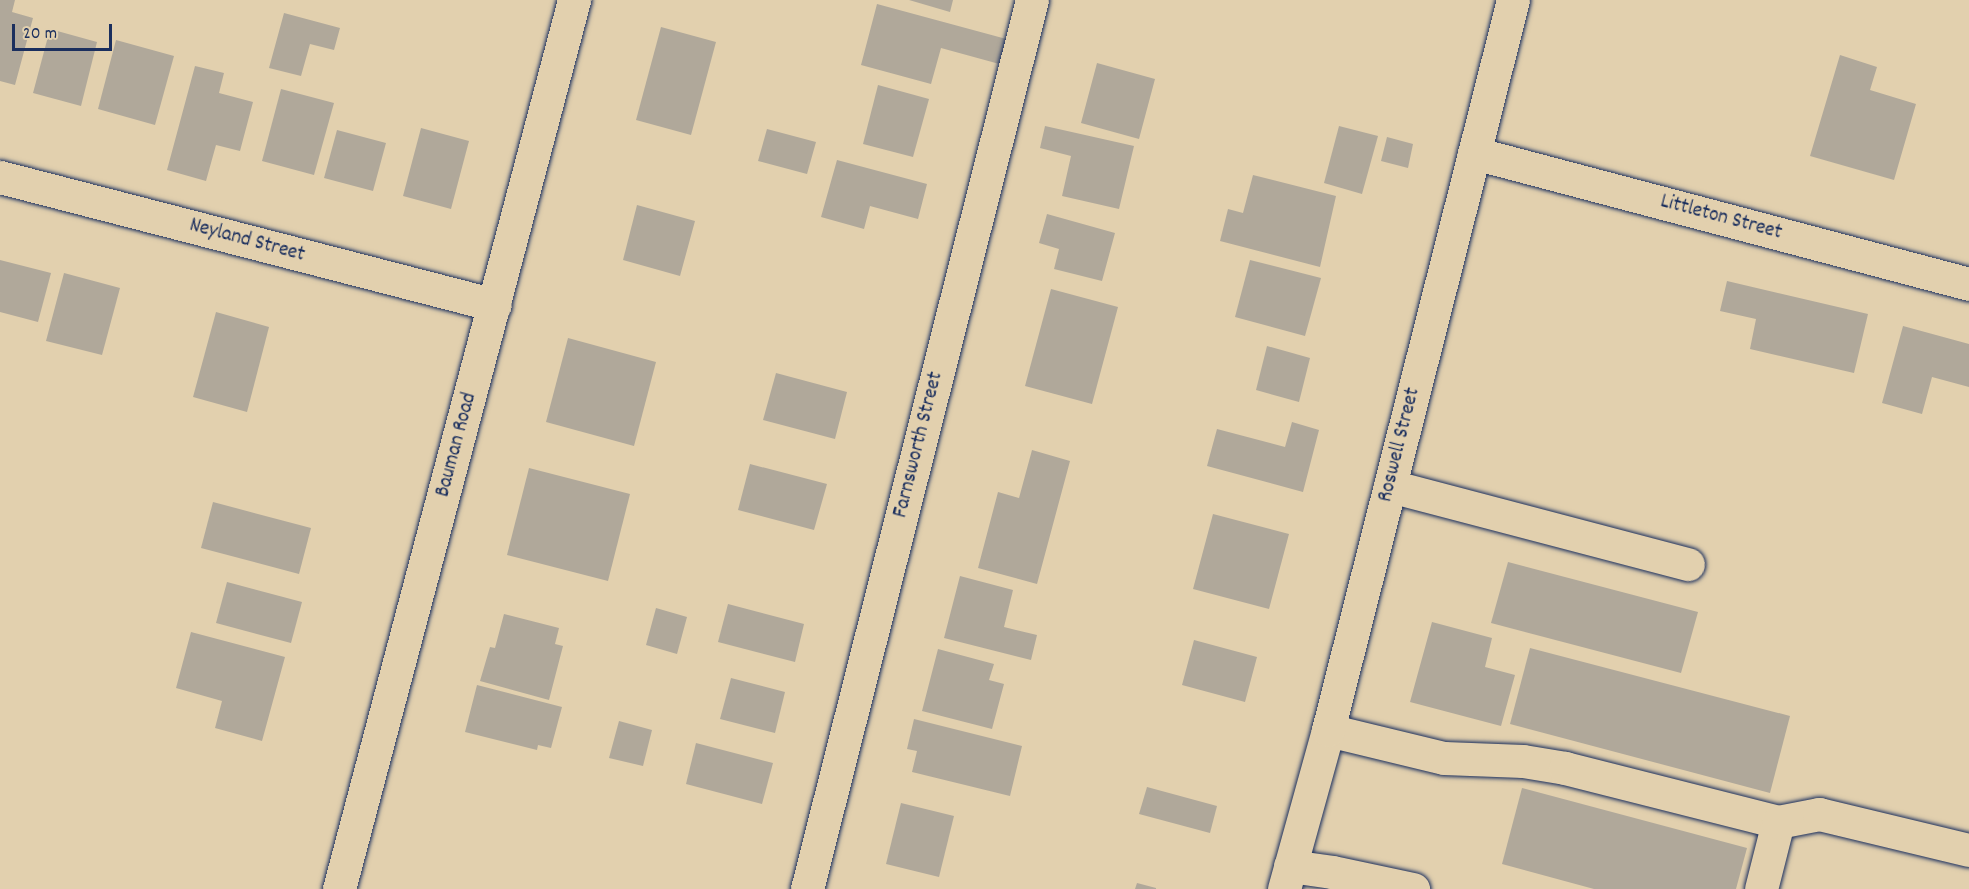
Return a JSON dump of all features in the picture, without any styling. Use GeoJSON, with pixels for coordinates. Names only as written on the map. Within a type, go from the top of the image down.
{"type":"FeatureCollection","features":[{"type":"Feature","properties":{"kind":"street","name":"Bauman Road"},"geometry":{"type":"LineString","coordinates":[[339,889],[574,0]]}},
{"type":"Feature","properties":{"kind":"street","name":"Farnsworth Street"},"geometry":{"type":"LineString","coordinates":[[807,889],[1032,0]]}},
{"type":"Feature","properties":{"kind":"street","name":"Roswell Street"},"geometry":{"type":"LineString","coordinates":[[1287,878],[1328,730],[1513,0]]}},
{"type":"Feature","properties":{"kind":"street","name":"Littleton Street"},"geometry":{"type":"LineString","coordinates":[[1474,153],[1969,284]]}},
{"type":"Feature","properties":{"kind":"street","name":"Neyland Street"},"geometry":{"type":"LineString","coordinates":[[0,177],[495,305]]}},
{"type":"Feature","properties":{"kind":"street"},"geometry":{"type":"LineString","coordinates":[[1390,486],[1688,564]]}},
{"type":"Feature","properties":{"kind":"street"},"geometry":{"type":"LineString","coordinates":[[1328,730],[1444,758],[1523,760],[1564,768],[1778,822],[1819,814],[1969,850]]}},
{"type":"Feature","properties":{"kind":"street"},"geometry":{"type":"LineString","coordinates":[[1761,889],[1778,822]]}},
{"type":"Feature","properties":{"kind":"street"},"geometry":{"type":"LineString","coordinates":[[1287,878],[1332,872],[1413,889]]}},
{"type":"Feature","properties":{"kind":"building"},"geometry":{"type":"Polygon","coordinates":[[[0,0],[15,0],[12,12],[33,18],[15,85],[0,81],[0,0]]]}},
{"type":"Feature","properties":{"kind":"building"},"geometry":{"type":"Polygon","coordinates":[[[909,0],[953,0],[950,12],[909,0]]]}},
{"type":"Feature","properties":{"kind":"building"},"geometry":{"type":"Polygon","coordinates":[[[877,4],[1010,40],[1003,65],[941,48],[931,84],[861,65],[877,4]]]}},
{"type":"Feature","properties":{"kind":"building"},"geometry":{"type":"Polygon","coordinates":[[[284,13],[340,28],[334,50],[310,44],[301,76],[269,68],[284,13]]]}},
{"type":"Feature","properties":{"kind":"building"},"geometry":{"type":"Polygon","coordinates":[[[661,27],[716,42],[691,135],[636,120],[661,27]]]}},
{"type":"Feature","properties":{"kind":"building"},"geometry":{"type":"Polygon","coordinates":[[[50,29],[97,42],[81,106],[33,93],[50,29]]]}},
{"type":"Feature","properties":{"kind":"building"},"geometry":{"type":"Polygon","coordinates":[[[116,40],[174,56],[155,125],[98,109],[116,40]]]}},
{"type":"Feature","properties":{"kind":"building"},"geometry":{"type":"Polygon","coordinates":[[[1840,55],[1877,67],[1870,90],[1916,104],[1894,180],[1810,156],[1840,55]]]}},
{"type":"Feature","properties":{"kind":"building"},"geometry":{"type":"Polygon","coordinates":[[[1097,63],[1155,79],[1139,139],[1081,123],[1097,63]]]}},
{"type":"Feature","properties":{"kind":"building"},"geometry":{"type":"Polygon","coordinates":[[[195,66],[224,73],[219,93],[253,102],[240,151],[216,145],[206,181],[167,170],[195,66]]]}},
{"type":"Feature","properties":{"kind":"building"},"geometry":{"type":"Polygon","coordinates":[[[878,85],[929,99],[913,157],[863,144],[878,85]]]}},
{"type":"Feature","properties":{"kind":"building"},"geometry":{"type":"Polygon","coordinates":[[[281,89],[334,103],[314,175],[262,161],[281,89]]]}},
{"type":"Feature","properties":{"kind":"building"},"geometry":{"type":"Polygon","coordinates":[[[1045,126],[1134,146],[1119,209],[1062,196],[1071,156],[1040,148],[1045,126]]]}},
{"type":"Feature","properties":{"kind":"building"},"geometry":{"type":"Polygon","coordinates":[[[1339,126],[1378,136],[1362,194],[1324,183],[1339,126]]]}},
{"type":"Feature","properties":{"kind":"building"},"geometry":{"type":"Polygon","coordinates":[[[421,128],[469,141],[451,209],[403,196],[421,128]]]}},
{"type":"Feature","properties":{"kind":"building"},"geometry":{"type":"Polygon","coordinates":[[[767,129],[816,142],[807,174],[758,161],[767,129]]]}},
{"type":"Feature","properties":{"kind":"building"},"geometry":{"type":"Polygon","coordinates":[[[337,130],[386,143],[373,191],[324,178],[337,130]]]}},
{"type":"Feature","properties":{"kind":"building"},"geometry":{"type":"Polygon","coordinates":[[[1387,137],[1413,144],[1408,168],[1381,161],[1387,137]]]}},
{"type":"Feature","properties":{"kind":"building"},"geometry":{"type":"Polygon","coordinates":[[[837,160],[927,184],[918,219],[870,206],[864,229],[821,217],[837,160]]]}},
{"type":"Feature","properties":{"kind":"building"},"geometry":{"type":"Polygon","coordinates":[[[1253,175],[1336,196],[1320,267],[1220,241],[1228,209],[1243,213],[1253,175]]]}},
{"type":"Feature","properties":{"kind":"building"},"geometry":{"type":"Polygon","coordinates":[[[637,205],[695,221],[680,276],[623,260],[637,205]]]}},
{"type":"Feature","properties":{"kind":"building"},"geometry":{"type":"Polygon","coordinates":[[[1047,214],[1115,233],[1102,281],[1054,269],[1059,249],[1039,243],[1047,214]]]}},
{"type":"Feature","properties":{"kind":"building"},"geometry":{"type":"Polygon","coordinates":[[[0,260],[51,273],[38,322],[0,312],[0,260]]]}},
{"type":"Feature","properties":{"kind":"building"},"geometry":{"type":"Polygon","coordinates":[[[1250,260],[1321,278],[1305,336],[1235,317],[1250,260]]]}},
{"type":"Feature","properties":{"kind":"building"},"geometry":{"type":"Polygon","coordinates":[[[64,273],[120,288],[102,355],[46,341],[64,273]]]}},
{"type":"Feature","properties":{"kind":"building"},"geometry":{"type":"Polygon","coordinates":[[[1727,281],[1868,314],[1854,373],[1750,349],[1756,319],[1720,311],[1727,281]]]}},
{"type":"Feature","properties":{"kind":"building"},"geometry":{"type":"Polygon","coordinates":[[[1051,289],[1118,307],[1092,404],[1025,386],[1051,289]]]}},
{"type":"Feature","properties":{"kind":"building"},"geometry":{"type":"Polygon","coordinates":[[[216,312],[269,327],[247,412],[193,397],[216,312]]]}},
{"type":"Feature","properties":{"kind":"building"},"geometry":{"type":"Polygon","coordinates":[[[1903,326],[1969,344],[1969,387],[1932,377],[1922,414],[1882,403],[1903,326]]]}},
{"type":"Feature","properties":{"kind":"building"},"geometry":{"type":"Polygon","coordinates":[[[568,338],[656,362],[634,446],[546,422],[568,338]]]}},
{"type":"Feature","properties":{"kind":"building"},"geometry":{"type":"Polygon","coordinates":[[[1267,346],[1310,358],[1299,402],[1256,390],[1267,346]]]}},
{"type":"Feature","properties":{"kind":"building"},"geometry":{"type":"Polygon","coordinates":[[[776,373],[847,392],[835,439],[763,420],[776,373]]]}},
{"type":"Feature","properties":{"kind":"building"},"geometry":{"type":"Polygon","coordinates":[[[1292,422],[1319,430],[1303,492],[1207,466],[1217,429],[1285,447],[1292,422]]]}},
{"type":"Feature","properties":{"kind":"building"},"geometry":{"type":"Polygon","coordinates":[[[1032,450],[1070,461],[1037,584],[978,568],[998,492],[1019,498],[1032,450]]]}},
{"type":"Feature","properties":{"kind":"building"},"geometry":{"type":"Polygon","coordinates":[[[750,464],[827,484],[814,530],[738,510],[750,464]]]}},
{"type":"Feature","properties":{"kind":"building"},"geometry":{"type":"Polygon","coordinates":[[[529,468],[630,494],[608,581],[507,555],[529,468]]]}},
{"type":"Feature","properties":{"kind":"building"},"geometry":{"type":"Polygon","coordinates":[[[213,502],[311,528],[299,574],[201,548],[213,502]]]}},
{"type":"Feature","properties":{"kind":"building"},"geometry":{"type":"Polygon","coordinates":[[[1213,514],[1289,534],[1269,609],[1193,589],[1213,514]]]}},
{"type":"Feature","properties":{"kind":"building"},"geometry":{"type":"Polygon","coordinates":[[[1508,562],[1698,612],[1681,673],[1491,623],[1508,562]]]}},
{"type":"Feature","properties":{"kind":"building"},"geometry":{"type":"Polygon","coordinates":[[[960,576],[1013,590],[1004,627],[1037,635],[1031,660],[944,638],[960,576]]]}},
{"type":"Feature","properties":{"kind":"building"},"geometry":{"type":"Polygon","coordinates":[[[227,582],[302,602],[291,643],[216,623],[227,582]]]}},
{"type":"Feature","properties":{"kind":"building"},"geometry":{"type":"Polygon","coordinates":[[[728,604],[804,624],[795,662],[718,642],[728,604]]]}},
{"type":"Feature","properties":{"kind":"building"},"geometry":{"type":"Polygon","coordinates":[[[656,608],[687,617],[677,654],[646,645],[656,608]]]}},
{"type":"Feature","properties":{"kind":"building"},"geometry":{"type":"Polygon","coordinates":[[[504,614],[559,628],[555,644],[563,646],[549,700],[480,681],[490,647],[495,648],[504,614]]]}},
{"type":"Feature","properties":{"kind":"building"},"geometry":{"type":"Polygon","coordinates":[[[1432,622],[1492,638],[1485,667],[1515,675],[1501,726],[1410,702],[1432,622]]]}},
{"type":"Feature","properties":{"kind":"building"},"geometry":{"type":"Polygon","coordinates":[[[191,632],[285,657],[262,741],[215,728],[222,701],[176,688],[191,632]]]}},
{"type":"Feature","properties":{"kind":"building"},"geometry":{"type":"Polygon","coordinates":[[[1194,640],[1257,657],[1245,702],[1182,685],[1194,640]]]}},
{"type":"Feature","properties":{"kind":"building"},"geometry":{"type":"Polygon","coordinates":[[[1530,648],[1790,716],[1770,793],[1510,724],[1530,648]]]}},
{"type":"Feature","properties":{"kind":"building"},"geometry":{"type":"Polygon","coordinates":[[[938,649],[994,664],[989,680],[1004,684],[992,729],[922,711],[938,649]]]}},
{"type":"Feature","properties":{"kind":"building"},"geometry":{"type":"Polygon","coordinates":[[[731,678],[785,692],[775,733],[720,719],[731,678]]]}},
{"type":"Feature","properties":{"kind":"building"},"geometry":{"type":"Polygon","coordinates":[[[477,685],[562,707],[551,748],[538,745],[537,750],[465,732],[477,685]]]}},
{"type":"Feature","properties":{"kind":"building"},"geometry":{"type":"Polygon","coordinates":[[[914,719],[1022,746],[1010,796],[912,772],[917,751],[907,749],[914,719]]]}},
{"type":"Feature","properties":{"kind":"building"},"geometry":{"type":"Polygon","coordinates":[[[619,721],[652,730],[643,766],[609,758],[619,721]]]}},
{"type":"Feature","properties":{"kind":"building"},"geometry":{"type":"Polygon","coordinates":[[[696,743],[773,763],[762,804],[686,784],[696,743]]]}},
{"type":"Feature","properties":{"kind":"building"},"geometry":{"type":"Polygon","coordinates":[[[1147,787],[1217,806],[1210,833],[1139,814],[1147,787]]]}},
{"type":"Feature","properties":{"kind":"building"},"geometry":{"type":"Polygon","coordinates":[[[1522,788],[1747,848],[1736,889],[1594,889],[1502,864],[1522,788]]]}},
{"type":"Feature","properties":{"kind":"building"},"geometry":{"type":"Polygon","coordinates":[[[901,803],[954,816],[939,877],[886,864],[901,803]]]}},
{"type":"Feature","properties":{"kind":"building"},"geometry":{"type":"Polygon","coordinates":[[[1137,883],[1156,888],[1156,889],[1135,889],[1137,883]]]}}]}
